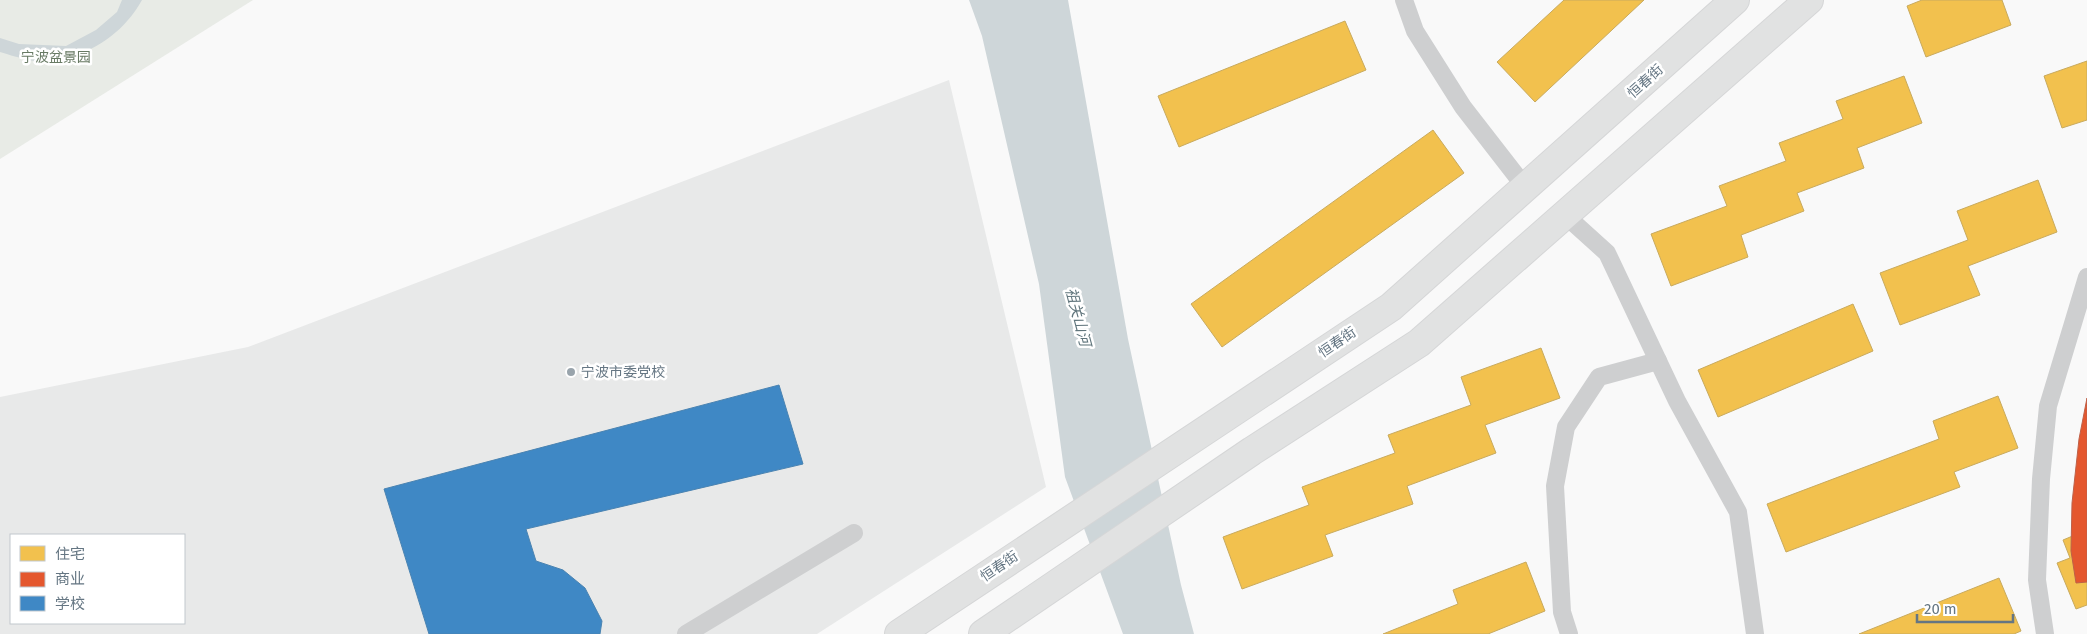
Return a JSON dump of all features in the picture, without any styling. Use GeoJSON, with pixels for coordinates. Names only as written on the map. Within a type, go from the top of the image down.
{"type":"FeatureCollection","features":[{"type":"Feature","properties":{"kind":"main road","name":"恒春街"},"geometry":{"type":"LineString","coordinates":[[899,634],[1390,307],[1736,0]]}},
{"type":"Feature","properties":{"kind":"main road"},"geometry":{"type":"LineString","coordinates":[[984,633],[1252,451],[1420,343],[1809,0]]}},
{"type":"Feature","properties":{"kind":"lane"},"geometry":{"type":"LineString","coordinates":[[1404,0],[1415,31],[1463,107],[1525,187]]}},
{"type":"Feature","properties":{"kind":"lane"},"geometry":{"type":"LineString","coordinates":[[1564,215],[1607,253],[1677,401],[1738,512],[1755,634]]}},
{"type":"Feature","properties":{"kind":"lane"},"geometry":{"type":"LineString","coordinates":[[2044,634],[2037,580],[2041,479],[2048,406],[2087,277]]}},
{"type":"Feature","properties":{"kind":"lane"},"geometry":{"type":"LineString","coordinates":[[1569,634],[1562,612],[1554,486],[1566,427],[1600,377],[1658,361]]}},
{"type":"Feature","properties":{"kind":"lane"},"geometry":{"type":"LineString","coordinates":[[686,634],[854,533]]}},
{"type":"Feature","properties":{"kind":"shaded area","name":"宁波市委党校"},"geometry":{"type":"Polygon","coordinates":[[[949,80],[1046,487],[817,634],[0,634],[0,397],[248,347],[949,80]]]}},
{"type":"Feature","properties":{"kind":"green space","name":"宁波盆景园"},"geometry":{"type":"Polygon","coordinates":[[[0,0],[253,0],[0,159],[0,0]]]}},
{"type":"Feature","properties":{"kind":"water"},"geometry":{"type":"Polygon","coordinates":[[[122,0],[142,0],[120,29],[101,43],[80,54],[54,62],[43,62],[0,52],[0,38],[19,44],[66,46],[96,30],[117,12],[122,0]]]}},
{"type":"Feature","properties":{"kind":"water","name":"祖关山河"},"geometry":{"type":"Polygon","coordinates":[[[969,0],[1068,0],[1128,339],[1181,585],[1194,634],[1123,634],[1065,477],[1039,284],[982,36],[969,0]]]}},
{"type":"Feature","properties":{"kind":"building: 住宅"},"geometry":{"type":"Polygon","coordinates":[[[1564,0],[1644,0],[1535,102],[1497,62],[1564,0]]]}},
{"type":"Feature","properties":{"kind":"building: 住宅"},"geometry":{"type":"Polygon","coordinates":[[[1922,0],[2002,0],[2011,25],[1926,57],[1907,6],[1922,0]]]}},
{"type":"Feature","properties":{"kind":"building: 住宅"},"geometry":{"type":"Polygon","coordinates":[[[1345,21],[1366,70],[1179,147],[1158,96],[1345,21]]]}},
{"type":"Feature","properties":{"kind":"building: 住宅"},"geometry":{"type":"Polygon","coordinates":[[[2087,61],[2087,120],[2062,128],[2044,76],[2087,61]]]}},
{"type":"Feature","properties":{"kind":"building: 住宅"},"geometry":{"type":"Polygon","coordinates":[[[1904,76],[1922,123],[1857,148],[1864,168],[1797,193],[1804,211],[1741,235],[1748,257],[1671,286],[1651,234],[1727,206],[1719,186],[1786,161],[1779,143],[1843,119],[1836,101],[1904,76]]]}},
{"type":"Feature","properties":{"kind":"building: 住宅"},"geometry":{"type":"Polygon","coordinates":[[[1433,130],[1464,173],[1222,347],[1191,304],[1433,130]]]}},
{"type":"Feature","properties":{"kind":"building: 住宅"},"geometry":{"type":"Polygon","coordinates":[[[2038,180],[2057,232],[1968,266],[1980,295],[1900,325],[1880,273],[1968,240],[1957,211],[2038,180]]]}},
{"type":"Feature","properties":{"kind":"building: 住宅"},"geometry":{"type":"Polygon","coordinates":[[[1853,304],[1873,351],[1718,417],[1698,370],[1853,304]]]}},
{"type":"Feature","properties":{"kind":"building: 住宅"},"geometry":{"type":"Polygon","coordinates":[[[1541,348],[1560,398],[1485,425],[1496,453],[1407,486],[1413,504],[1325,535],[1333,556],[1242,589],[1223,537],[1309,505],[1302,487],[1395,453],[1388,435],[1471,405],[1461,377],[1541,348]]]}},
{"type":"Feature","properties":{"kind":"building: 住宅"},"geometry":{"type":"Polygon","coordinates":[[[1998,396],[2018,448],[1954,472],[1960,487],[1786,552],[1767,504],[1939,439],[1933,421],[1998,396]]]}},
{"type":"Feature","properties":{"kind":"building: 住宅"},"geometry":{"type":"Polygon","coordinates":[[[2087,530],[2087,605],[2076,609],[2057,563],[2070,558],[2063,540],[2087,530]]]}},
{"type":"Feature","properties":{"kind":"building: 住宅"},"geometry":{"type":"Polygon","coordinates":[[[1526,562],[1545,611],[1488,634],[1383,634],[1458,604],[1453,590],[1526,562]]]}},
{"type":"Feature","properties":{"kind":"building: 住宅"},"geometry":{"type":"Polygon","coordinates":[[[1999,578],[2021,631],[2014,634],[1859,634],[1999,578]]]}},
{"type":"Feature","properties":{"kind":"building: 商业"},"geometry":{"type":"Polygon","coordinates":[[[2087,398],[2087,582],[2076,583],[2071,551],[2072,503],[2079,439],[2087,398]]]}},
{"type":"Feature","properties":{"kind":"building: 学校"},"geometry":{"type":"Polygon","coordinates":[[[779,385],[803,464],[526,529],[536,561],[563,570],[585,588],[602,621],[600,634],[429,634],[384,489],[779,385]]]}},
{"type":"Feature","properties":{"kind":"place","name":"宁波市委党校"},"geometry":{"type":"Point","coordinates":[571,372]}}]}
